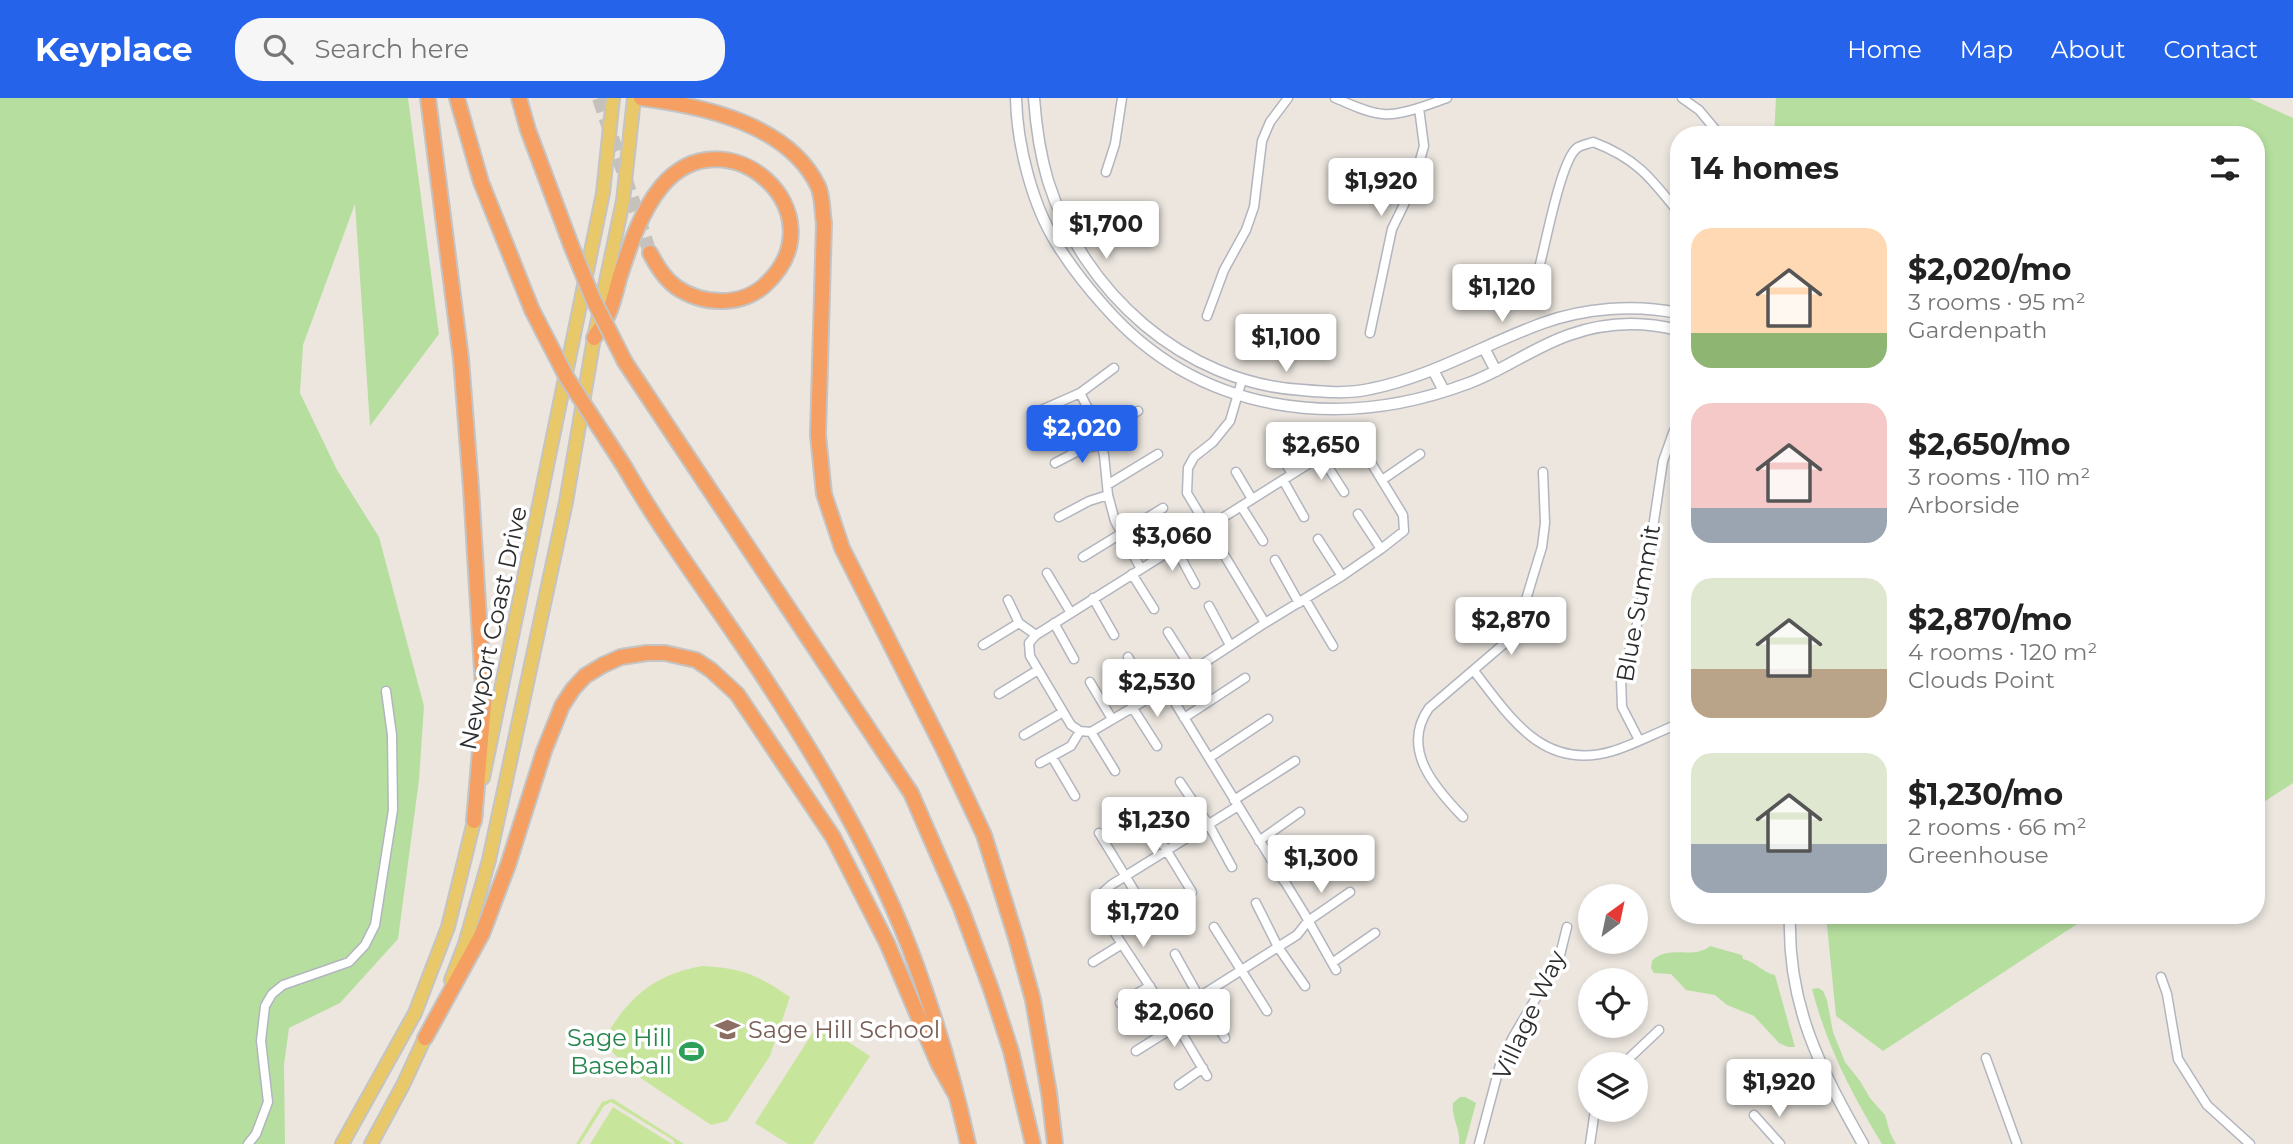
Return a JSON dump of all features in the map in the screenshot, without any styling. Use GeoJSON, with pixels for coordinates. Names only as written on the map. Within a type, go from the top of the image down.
{"type":"FeatureCollection","features":[{"type":"Feature","properties":{"kind":"highway"},"geometry":{"type":"LineString","coordinates":[[428,98],[459,346],[470,461],[484,704],[474,821]]}},
{"type":"Feature","properties":{"kind":"highway"},"geometry":{"type":"LineString","coordinates":[[457,98],[481,182],[532,310],[567,378],[760,672],[829,782],[868,855],[916,964],[968,1144]]}},
{"type":"Feature","properties":{"kind":"highway"},"geometry":{"type":"LineString","coordinates":[[519,98],[570,245],[593,299],[625,362],[911,793],[961,908],[991,989],[1011,1051],[1033,1144]]}},
{"type":"Feature","properties":{"kind":"highway"},"geometry":{"type":"LineString","coordinates":[[641,98],[687,104],[758,128],[784,145],[806,166],[819,189],[824,223],[818,435],[824,495],[842,548],[984,835],[1032,1000],[1049,1093],[1055,1144]]}},
{"type":"Feature","properties":{"kind":"highway"},"geometry":{"type":"LineString","coordinates":[[594,338],[608,314],[628,253],[649,206],[677,171],[710,159],[733,161],[751,167],[766,178],[780,196],[788,213],[792,234],[788,254],[778,273],[761,289],[741,298],[720,302],[699,298],[677,287],[660,271],[650,253]]}},
{"type":"Feature","properties":{"kind":"highway"},"geometry":{"type":"LineString","coordinates":[[425,1038],[482,934],[562,706],[585,676],[603,665],[621,657],[665,653],[696,660],[737,694],[826,827],[887,943],[932,1051],[956,1095]]}},
{"type":"Feature","properties":{"kind":"main road","name":"Newport Coast Drive"},"geometry":{"type":"LineString","coordinates":[[342,1144],[415,1013],[448,927],[474,821],[603,193],[613,98]]}},
{"type":"Feature","properties":{"kind":"main road","name":"Newport Coast Drive"},"geometry":{"type":"LineString","coordinates":[[371,1144],[404,1085],[465,944],[489,860],[566,502],[594,338],[624,201],[634,98]]}},
{"type":"Feature","properties":{"kind":"street"},"geometry":{"type":"LineString","coordinates":[[1016,98],[1016,125],[1031,189],[1055,242],[1082,281],[1126,332],[1154,353],[1182,370],[1237,396],[1283,407],[1375,407],[1444,391],[1496,371],[1569,335],[1598,327],[1639,323],[1670,329]]}},
{"type":"Feature","properties":{"kind":"street"},"geometry":{"type":"LineString","coordinates":[[1034,98],[1038,136],[1049,183],[1089,265],[1133,316],[1162,340],[1214,370],[1242,380],[1288,390],[1369,390],[1433,370],[1546,322],[1591,311],[1633,309],[1670,312]]}},
{"type":"Feature","properties":{"kind":"street"},"geometry":{"type":"LineString","coordinates":[[1106,172],[1115,144],[1122,98]]}},
{"type":"Feature","properties":{"kind":"street"},"geometry":{"type":"LineString","coordinates":[[1207,316],[1224,270],[1246,230],[1254,207],[1262,141],[1270,122],[1288,98]]}},
{"type":"Feature","properties":{"kind":"street"},"geometry":{"type":"LineString","coordinates":[[1335,98],[1384,115],[1419,108],[1447,98]]}},
{"type":"Feature","properties":{"kind":"street"},"geometry":{"type":"LineString","coordinates":[[1682,98],[1699,110],[1712,126]]}},
{"type":"Feature","properties":{"kind":"street"},"geometry":{"type":"LineString","coordinates":[[1370,332],[1392,229],[1412,188],[1424,146],[1419,108]]}},
{"type":"Feature","properties":{"kind":"street"},"geometry":{"type":"LineString","coordinates":[[1540,264],[1563,176],[1571,156],[1578,148],[1593,142],[1626,157],[1647,174],[1670,202]]}},
{"type":"Feature","properties":{"kind":"street"},"geometry":{"type":"LineString","coordinates":[[1483,348],[1496,371]]}},
{"type":"Feature","properties":{"kind":"street"},"geometry":{"type":"LineString","coordinates":[[1037,412],[1080,393],[1114,368]]}},
{"type":"Feature","properties":{"kind":"street"},"geometry":{"type":"LineString","coordinates":[[1433,370],[1444,391]]}},
{"type":"Feature","properties":{"kind":"street"},"geometry":{"type":"LineString","coordinates":[[1242,380],[1230,421],[1213,442],[1194,457],[1188,468],[1187,493],[1265,623]]}},
{"type":"Feature","properties":{"kind":"street"},"geometry":{"type":"LineString","coordinates":[[1080,393],[1099,433],[1108,495],[1115,521],[1154,609]]}},
{"type":"Feature","properties":{"kind":"street"},"geometry":{"type":"LineString","coordinates":[[1099,433],[1139,411]]}},
{"type":"Feature","properties":{"kind":"street","name":"Blue Summit"},"geometry":{"type":"LineString","coordinates":[[1639,740],[1622,707],[1620,678],[1640,614],[1663,461],[1670,439]]}},
{"type":"Feature","properties":{"kind":"street"},"geometry":{"type":"LineString","coordinates":[[1350,443],[1362,448],[1405,522],[1404,531],[1342,576],[1166,688],[1091,732],[1080,731],[1071,725],[1030,656],[1030,643],[1036,635],[1054,623],[1207,526],[1337,446],[1350,443]]}},
{"type":"Feature","properties":{"kind":"street"},"geometry":{"type":"LineString","coordinates":[[1055,463],[1082,449],[1101,444]]}},
{"type":"Feature","properties":{"kind":"street"},"geometry":{"type":"LineString","coordinates":[[1276,450],[1292,474]]}},
{"type":"Feature","properties":{"kind":"street"},"geometry":{"type":"LineString","coordinates":[[1107,485],[1158,454]]}},
{"type":"Feature","properties":{"kind":"street"},"geometry":{"type":"LineString","coordinates":[[1382,480],[1420,454]]}},
{"type":"Feature","properties":{"kind":"street"},"geometry":{"type":"LineString","coordinates":[[1321,456],[1344,492]]}},
{"type":"Feature","properties":{"kind":"street"},"geometry":{"type":"LineString","coordinates":[[1236,472],[1252,499]]}},
{"type":"Feature","properties":{"kind":"street"},"geometry":{"type":"LineString","coordinates":[[1463,817],[1426,773],[1420,756],[1419,731],[1429,708],[1511,637],[1523,615],[1542,547],[1545,523],[1543,472]]}},
{"type":"Feature","properties":{"kind":"street"},"geometry":{"type":"LineString","coordinates":[[1283,480],[1304,517]]}},
{"type":"Feature","properties":{"kind":"street"},"geometry":{"type":"LineString","coordinates":[[1059,517],[1089,501],[1108,495]]}},
{"type":"Feature","properties":{"kind":"street"},"geometry":{"type":"LineString","coordinates":[[1241,506],[1264,541]]}},
{"type":"Feature","properties":{"kind":"street"},"geometry":{"type":"LineString","coordinates":[[1083,557],[1163,508]]}},
{"type":"Feature","properties":{"kind":"street"},"geometry":{"type":"LineString","coordinates":[[1358,514],[1381,550]]}},
{"type":"Feature","properties":{"kind":"street"},"geometry":{"type":"LineString","coordinates":[[1318,539],[1342,576]]}},
{"type":"Feature","properties":{"kind":"street"},"geometry":{"type":"LineString","coordinates":[[1175,547],[1195,584]]}},
{"type":"Feature","properties":{"kind":"street"},"geometry":{"type":"LineString","coordinates":[[1275,560],[1333,646]]}},
{"type":"Feature","properties":{"kind":"street"},"geometry":{"type":"LineString","coordinates":[[1048,573],[1071,612]]}},
{"type":"Feature","properties":{"kind":"street"},"geometry":{"type":"LineString","coordinates":[[1093,598],[1114,635]]}},
{"type":"Feature","properties":{"kind":"street"},"geometry":{"type":"LineString","coordinates":[[1008,600],[1019,623],[1036,635]]}},
{"type":"Feature","properties":{"kind":"street"},"geometry":{"type":"LineString","coordinates":[[1209,606],[1230,645]]}},
{"type":"Feature","properties":{"kind":"street"},"geometry":{"type":"LineString","coordinates":[[982,645],[1019,623]]}},
{"type":"Feature","properties":{"kind":"street"},"geometry":{"type":"LineString","coordinates":[[1054,623],[1074,659]]}},
{"type":"Feature","properties":{"kind":"street"},"geometry":{"type":"LineString","coordinates":[[1168,632],[1192,670]]}},
{"type":"Feature","properties":{"kind":"street"},"geometry":{"type":"LineString","coordinates":[[1128,657],[1150,697]]}},
{"type":"Feature","properties":{"kind":"street"},"geometry":{"type":"LineString","coordinates":[[999,694],[1038,670]]}},
{"type":"Feature","properties":{"kind":"street"},"geometry":{"type":"LineString","coordinates":[[1474,671],[1519,728],[1537,742],[1578,756],[1612,751],[1670,727]]}},
{"type":"Feature","properties":{"kind":"street"},"geometry":{"type":"LineString","coordinates":[[1184,718],[1245,678]]}},
{"type":"Feature","properties":{"kind":"street"},"geometry":{"type":"LineString","coordinates":[[1090,682],[1112,719]]}},
{"type":"Feature","properties":{"kind":"street"},"geometry":{"type":"LineString","coordinates":[[1166,688],[1334,967],[1375,933]]}},
{"type":"Feature","properties":{"kind":"street"},"geometry":{"type":"LineString","coordinates":[[248,1144],[256,1133],[268,1102],[261,1041],[265,1006],[283,985],[349,962],[365,945],[375,925],[393,810],[392,735],[386,691]]}},
{"type":"Feature","properties":{"kind":"street"},"geometry":{"type":"LineString","coordinates":[[1132,707],[1157,746]]}},
{"type":"Feature","properties":{"kind":"street"},"geometry":{"type":"LineString","coordinates":[[1024,735],[1063,712]]}},
{"type":"Feature","properties":{"kind":"street"},"geometry":{"type":"LineString","coordinates":[[1209,758],[1268,719]]}},
{"type":"Feature","properties":{"kind":"street"},"geometry":{"type":"LineString","coordinates":[[1040,763],[1071,746],[1080,731]]}},
{"type":"Feature","properties":{"kind":"street"},"geometry":{"type":"LineString","coordinates":[[1091,732],[1115,771]]}},
{"type":"Feature","properties":{"kind":"street"},"geometry":{"type":"LineString","coordinates":[[1052,757],[1075,796]]}},
{"type":"Feature","properties":{"kind":"street"},"geometry":{"type":"LineString","coordinates":[[1179,1086],[1205,1072],[1170,1008],[1150,986],[1099,909],[1101,894],[1111,885],[1209,825],[1295,761]]}},
{"type":"Feature","properties":{"kind":"street"},"geometry":{"type":"LineString","coordinates":[[1180,782],[1209,825],[1231,867]]}},
{"type":"Feature","properties":{"kind":"street"},"geometry":{"type":"LineString","coordinates":[[1140,807],[1192,892]]}},
{"type":"Feature","properties":{"kind":"street"},"geometry":{"type":"LineString","coordinates":[[1259,841],[1300,812]]}},
{"type":"Feature","properties":{"kind":"street"},"geometry":{"type":"LineString","coordinates":[[1099,833],[1151,918]]}},
{"type":"Feature","properties":{"kind":"street"},"geometry":{"type":"LineString","coordinates":[[1283,880],[1325,853]]}},
{"type":"Feature","properties":{"kind":"street"},"geometry":{"type":"LineString","coordinates":[[1170,1008],[1199,997],[1297,935],[1308,921],[1350,892]]}},
{"type":"Feature","properties":{"kind":"street"},"geometry":{"type":"LineString","coordinates":[[1256,903],[1278,947],[1305,986]]}},
{"type":"Feature","properties":{"kind":"street"},"geometry":{"type":"LineString","coordinates":[[1790,924],[1796,993],[1809,1035],[1832,1091],[1863,1144]]}},
{"type":"Feature","properties":{"kind":"street"},"geometry":{"type":"LineString","coordinates":[[1214,927],[1267,1011]]}},
{"type":"Feature","properties":{"kind":"street","name":"Village Way"},"geometry":{"type":"LineString","coordinates":[[1479,1144],[1501,1061],[1559,959],[1567,927]]}},
{"type":"Feature","properties":{"kind":"street"},"geometry":{"type":"LineString","coordinates":[[1093,962],[1122,944]]}},
{"type":"Feature","properties":{"kind":"street"},"geometry":{"type":"LineString","coordinates":[[1175,954],[1225,1038]]}},
{"type":"Feature","properties":{"kind":"street"},"geometry":{"type":"LineString","coordinates":[[2161,977],[2167,994],[2178,1059],[2207,1105],[2250,1144]]}},
{"type":"Feature","properties":{"kind":"street"},"geometry":{"type":"LineString","coordinates":[[1120,1003],[1150,986]]}},
{"type":"Feature","properties":{"kind":"street"},"geometry":{"type":"LineString","coordinates":[[1136,1051],[1179,1024]]}},
{"type":"Feature","properties":{"kind":"street"},"geometry":{"type":"LineString","coordinates":[[1636,1052],[1659,1030]]}},
{"type":"Feature","properties":{"kind":"street"},"geometry":{"type":"LineString","coordinates":[[1986,1058],[2017,1144]]}},
{"type":"Feature","properties":{"kind":"street"},"geometry":{"type":"LineString","coordinates":[[1754,1115],[1780,1144]]}},
{"type":"Feature","properties":{"kind":"street"},"geometry":{"type":"LineString","coordinates":[[1590,1144],[1593,1122]]}},
{"type":"Feature","properties":{"kind":"green space"},"geometry":{"type":"Polygon","coordinates":[[[0,98],[408,98],[439,334],[370,426],[355,204],[303,345],[300,393],[337,470],[379,537],[424,706],[419,780],[398,939],[340,1003],[289,1028],[284,1065],[285,1144],[0,1144],[0,98]]]}},
{"type":"Feature","properties":{"kind":"green space"},"geometry":{"type":"Polygon","coordinates":[[[1776,98],[2249,98],[2293,118],[2293,783],[2265,801],[2265,126],[1774,126],[1776,98]]]}},
{"type":"Feature","properties":{"kind":"green space"},"geometry":{"type":"Polygon","coordinates":[[[1827,924],[2077,924],[1883,1051],[1836,1016],[1827,924]]]}},
{"type":"Feature","properties":{"kind":"green space"},"geometry":{"type":"Polygon","coordinates":[[[1710,946],[1742,955],[1743,959],[1775,975],[1795,1047],[1779,1043],[1754,1016],[1727,1005],[1715,995],[1686,990],[1671,974],[1654,973],[1651,968],[1652,961],[1666,953],[1696,952],[1710,946]]]}},
{"type":"Feature","properties":{"kind":"green space","name":"Sage Hill Baseball"},"geometry":{"type":"Polygon","coordinates":[[[702,966],[749,974],[790,997],[770,1056],[727,1121],[711,1125],[630,1071],[605,1044],[604,1039],[623,1011],[644,990],[670,975],[702,966]]]}},
{"type":"Feature","properties":{"kind":"green space"},"geometry":{"type":"Polygon","coordinates":[[[1812,989],[1823,991],[1827,1000],[1833,1032],[1845,1062],[1885,1115],[1896,1144],[1882,1144],[1850,1088],[1818,1009],[1812,989]]]}},
{"type":"Feature","properties":{"kind":"green space"},"geometry":{"type":"Polygon","coordinates":[[[819,1023],[870,1056],[813,1144],[788,1144],[755,1123],[819,1023]]]}},
{"type":"Feature","properties":{"kind":"green space"},"geometry":{"type":"Polygon","coordinates":[[[1460,1097],[1476,1103],[1465,1144],[1459,1144],[1459,1133],[1453,1114],[1453,1103],[1460,1097]]]}},
{"type":"Feature","properties":{"kind":"green space"},"geometry":{"type":"Polygon","coordinates":[[[611,1099],[684,1144],[675,1144],[673,1140],[611,1102],[604,1106],[580,1144],[576,1144],[602,1102],[611,1099]]]}},
{"type":"Feature","properties":{"kind":"green space"},"geometry":{"type":"Polygon","coordinates":[[[613,1107],[672,1144],[590,1144],[613,1107]]]}},
{"type":"Feature","properties":{"kind":"tunnel"},"geometry":{"type":"LineString","coordinates":[[599,98],[650,253]]}},
{"type":"Feature","properties":{"kind":"place","name":"Sage Hill School"},"geometry":{"type":"Point","coordinates":[728,1029]}},
{"type":"Feature","properties":{"kind":"place","name":"Sage Hill Baseball"},"geometry":{"type":"Point","coordinates":[692,1051]}}]}
